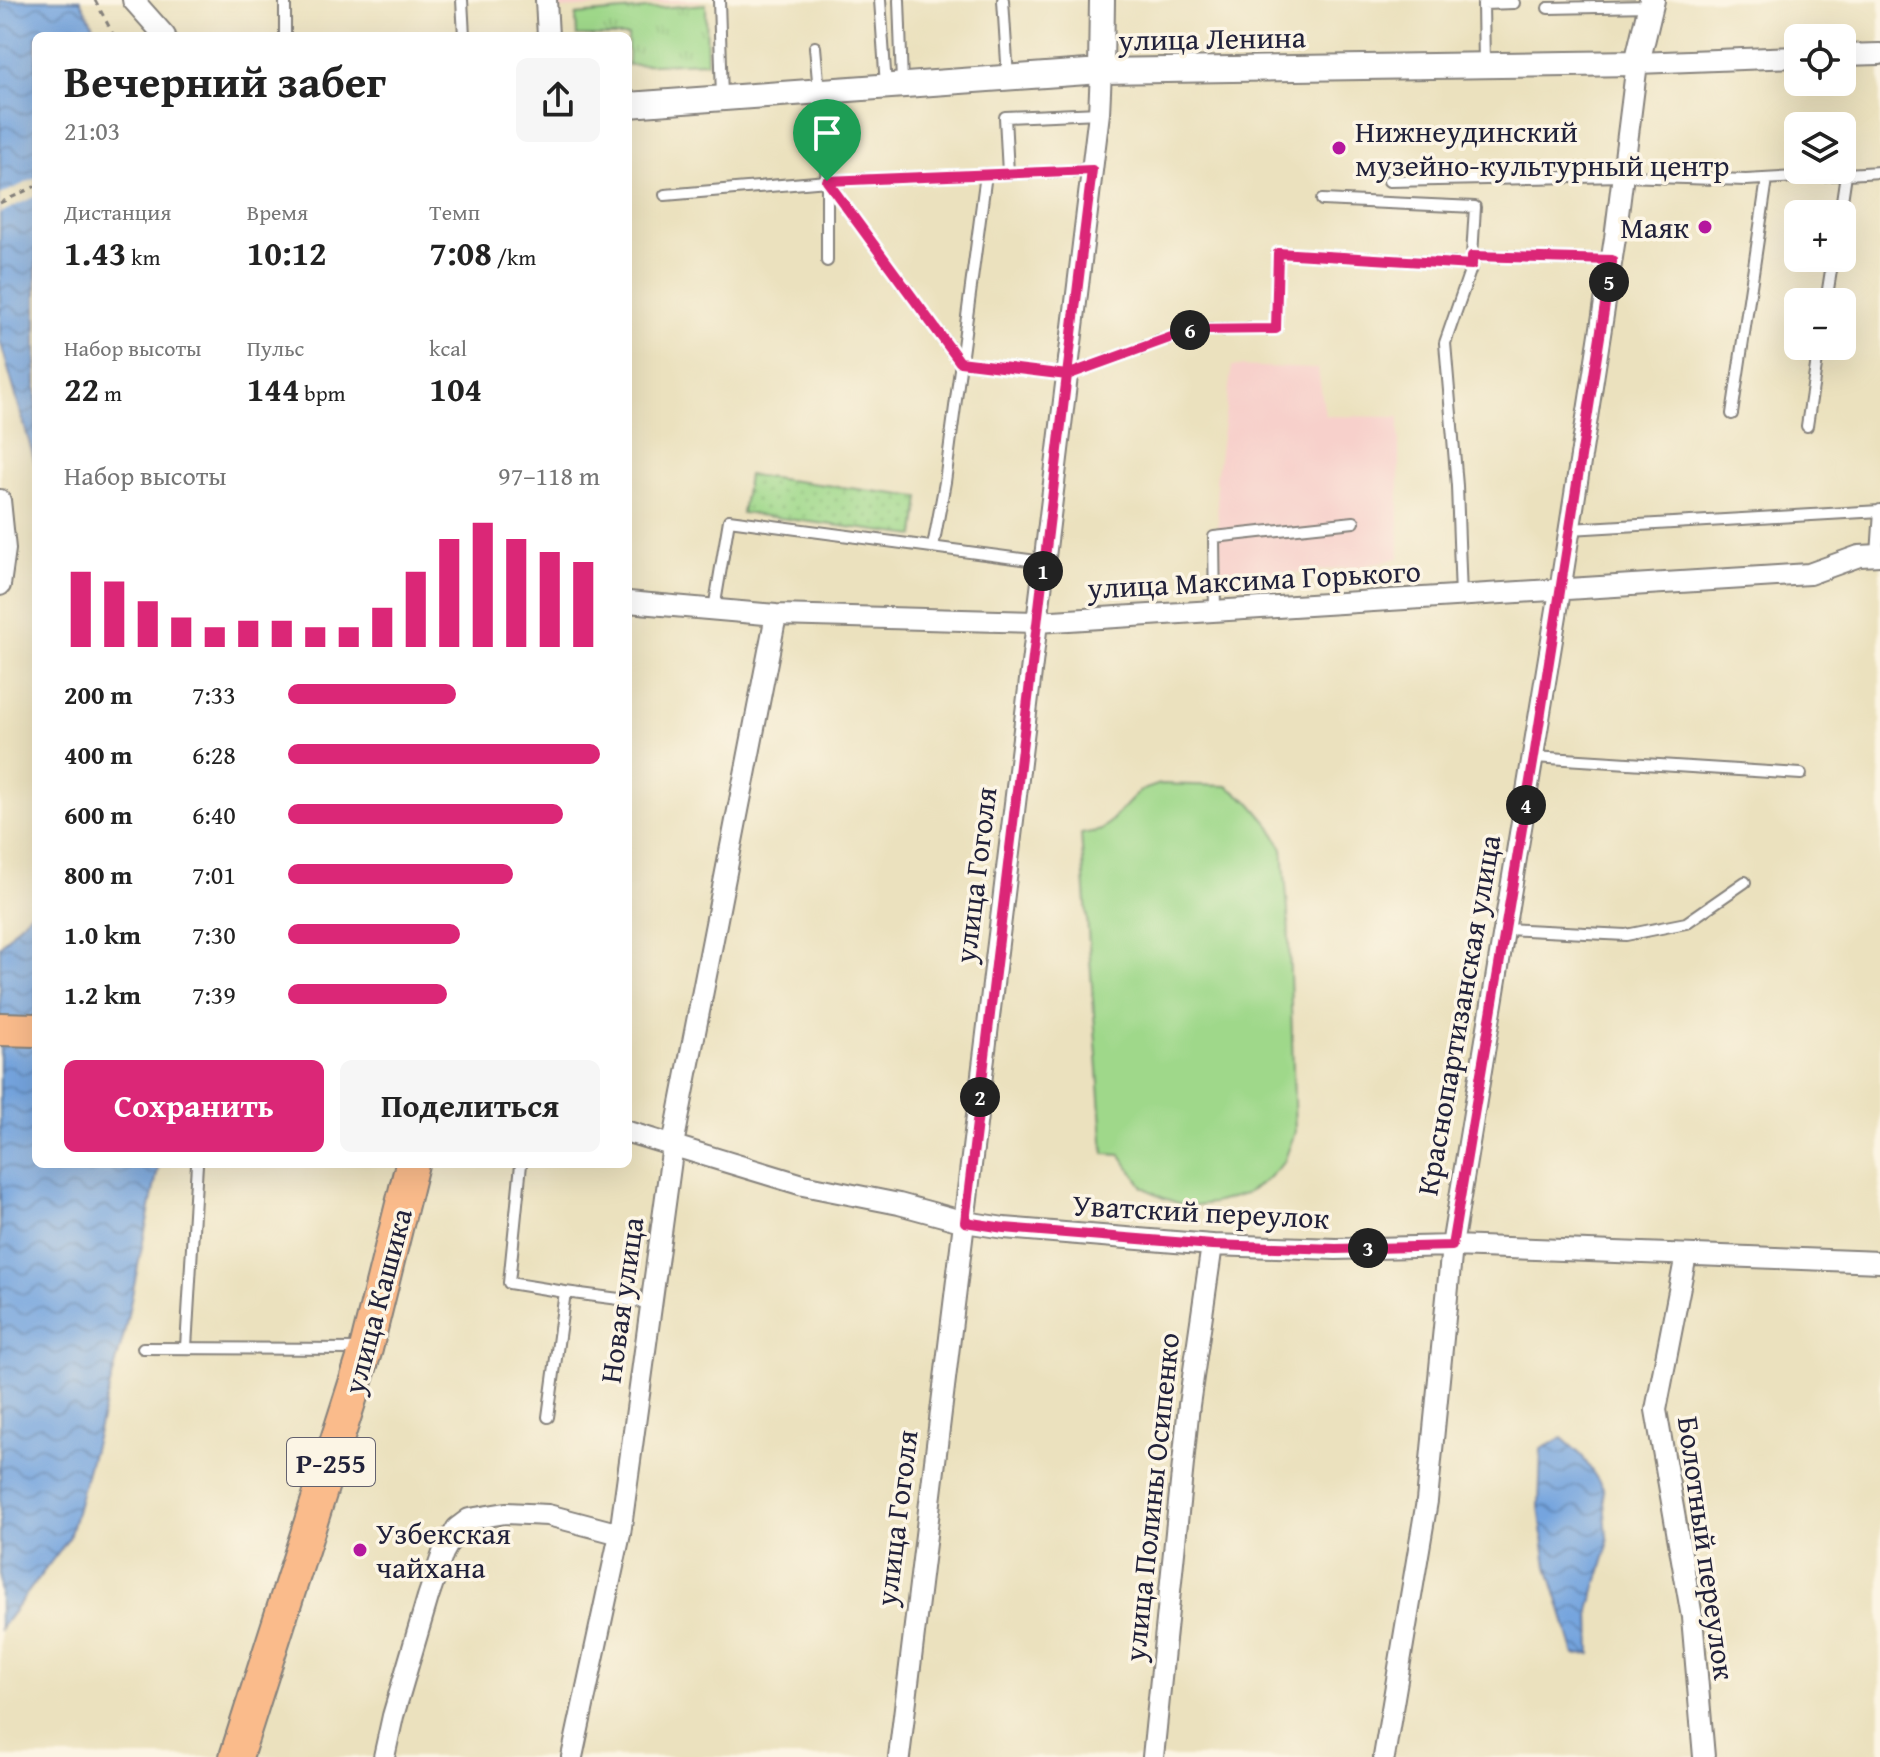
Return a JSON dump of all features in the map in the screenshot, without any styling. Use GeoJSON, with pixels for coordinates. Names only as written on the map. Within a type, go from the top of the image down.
{"type":"FeatureCollection","features":[{"type":"Feature","properties":{"kind":"highway"},"geometry":{"type":"LineString","coordinates":[[0,1029],[32,1030]]}},
{"type":"Feature","properties":{"kind":"highway","name":"улица Кашика"},"geometry":{"type":"LineString","coordinates":[[236,1757],[366,1349],[411,1168]]}},
{"type":"Feature","properties":{"kind":"street"},"geometry":{"type":"LineString","coordinates":[[133,0],[161,32]]}},
{"type":"Feature","properties":{"kind":"street"},"geometry":{"type":"LineString","coordinates":[[546,0],[548,32]]}},
{"type":"Feature","properties":{"kind":"street","name":"улица Гоголя"},"geometry":{"type":"LineString","coordinates":[[899,1757],[1099,113],[1102,0]]}},
{"type":"Feature","properties":{"kind":"street","name":"Краснопартизанская улица"},"geometry":{"type":"LineString","coordinates":[[1384,1757],[1427,1501],[1452,1246],[1570,529],[1612,260],[1637,63],[1652,3]]}},
{"type":"Feature","properties":{"kind":"street"},"geometry":{"type":"LineString","coordinates":[[1856,55],[1880,54]]}},
{"type":"Feature","properties":{"kind":"street","name":"улица Ленина"},"geometry":{"type":"LineString","coordinates":[[632,105],[1101,71],[1637,63],[1784,58]]}},
{"type":"Feature","properties":{"kind":"street"},"geometry":{"type":"LineString","coordinates":[[0,500],[5,549],[0,585]]}},
{"type":"Feature","properties":{"kind":"street","name":"улица Максима Горького"},"geometry":{"type":"LineString","coordinates":[[632,602],[776,615],[1037,622],[1809,574],[1859,556],[1878,555]]}},
{"type":"Feature","properties":{"kind":"street","name":"Новая улица"},"geometry":{"type":"LineString","coordinates":[[572,1757],[620,1534],[673,1145],[776,615]]}},
{"type":"Feature","properties":{"kind":"street","name":"Уватский переулок"},"geometry":{"type":"LineString","coordinates":[[632,1133],[803,1185],[1004,1228],[1212,1245],[1336,1249],[1452,1246],[1880,1262]]}},
{"type":"Feature","properties":{"kind":"street","name":"улица Полины Осипенко"},"geometry":{"type":"LineString","coordinates":[[1153,1757],[1189,1405],[1212,1245]]}},
{"type":"Feature","properties":{"kind":"street","name":"Болотный переулок"},"geometry":{"type":"LineString","coordinates":[[1686,1255],[1656,1410],[1692,1617],[1704,1757]]}},
{"type":"Feature","properties":{"kind":"street"},"geometry":{"type":"LineString","coordinates":[[384,1757],[428,1597],[443,1553],[457,1528],[469,1519],[506,1513],[548,1515],[620,1534]]}},
{"type":"Feature","properties":{"kind":"lane"},"geometry":{"type":"LineString","coordinates":[[285,0],[285,32]]}},
{"type":"Feature","properties":{"kind":"lane"},"geometry":{"type":"LineString","coordinates":[[462,0],[464,32]]}},
{"type":"Feature","properties":{"kind":"lane"},"geometry":{"type":"LineString","coordinates":[[719,0],[722,98]]}},
{"type":"Feature","properties":{"kind":"lane"},"geometry":{"type":"LineString","coordinates":[[880,0],[894,86]]}},
{"type":"Feature","properties":{"kind":"lane"},"geometry":{"type":"LineString","coordinates":[[894,86],[899,0]]}},
{"type":"Feature","properties":{"kind":"lane"},"geometry":{"type":"LineString","coordinates":[[1003,0],[1008,78]]}},
{"type":"Feature","properties":{"kind":"lane"},"geometry":{"type":"LineString","coordinates":[[1484,66],[1483,4],[1514,3]]}},
{"type":"Feature","properties":{"kind":"lane"},"geometry":{"type":"LineString","coordinates":[[1548,8],[1652,3]]}},
{"type":"Feature","properties":{"kind":"lane"},"geometry":{"type":"LineString","coordinates":[[815,47],[827,181],[827,261]]}},
{"type":"Feature","properties":{"kind":"lane"},"geometry":{"type":"LineString","coordinates":[[1008,173],[1005,117],[1099,113]]}},
{"type":"Feature","properties":{"kind":"lane"},"geometry":{"type":"LineString","coordinates":[[665,195],[827,181],[1092,170]]}},
{"type":"Feature","properties":{"kind":"lane"},"geometry":{"type":"LineString","coordinates":[[1856,173],[1880,172]]}},
{"type":"Feature","properties":{"kind":"lane"},"geometry":{"type":"LineString","coordinates":[[933,547],[945,482],[986,174]]}},
{"type":"Feature","properties":{"kind":"lane"},"geometry":{"type":"LineString","coordinates":[[1389,181],[1624,176],[1784,178]]}},
{"type":"Feature","properties":{"kind":"lane"},"geometry":{"type":"LineString","coordinates":[[1732,414],[1767,179]]}},
{"type":"Feature","properties":{"kind":"lane"},"geometry":{"type":"LineString","coordinates":[[827,181],[960,362],[1067,375],[1191,330],[1276,329],[1278,253],[1472,260],[1612,260]]}},
{"type":"Feature","properties":{"kind":"lane"},"geometry":{"type":"LineString","coordinates":[[1322,200],[1475,207],[1472,260],[1445,343],[1457,486],[1461,597]]}},
{"type":"Feature","properties":{"kind":"lane"},"geometry":{"type":"LineString","coordinates":[[1807,426],[1817,360]]}},
{"type":"Feature","properties":{"kind":"lane"},"geometry":{"type":"LineString","coordinates":[[1570,529],[1880,511],[1878,555]]}},
{"type":"Feature","properties":{"kind":"lane"},"geometry":{"type":"LineString","coordinates":[[714,609],[729,520],[1044,562]]}},
{"type":"Feature","properties":{"kind":"lane"},"geometry":{"type":"LineString","coordinates":[[1215,612],[1214,537],[1354,522]]}},
{"type":"Feature","properties":{"kind":"lane"},"geometry":{"type":"LineString","coordinates":[[1534,757],[1801,774]]}},
{"type":"Feature","properties":{"kind":"lane"},"geometry":{"type":"LineString","coordinates":[[1506,929],[1626,935],[1686,923],[1745,882]]}},
{"type":"Feature","properties":{"kind":"lane"},"geometry":{"type":"LineString","coordinates":[[186,1347],[197,1168]]}},
{"type":"Feature","properties":{"kind":"lane"},"geometry":{"type":"LineString","coordinates":[[521,1168],[509,1283],[650,1303]]}},
{"type":"Feature","properties":{"kind":"lane"},"geometry":{"type":"LineString","coordinates":[[548,1417],[565,1292]]}},
{"type":"Feature","properties":{"kind":"lane"},"geometry":{"type":"LineString","coordinates":[[143,1348],[366,1349]]}},
{"type":"Feature","properties":{"kind":"path"},"geometry":{"type":"LineString","coordinates":[[95,0],[112,32]]}},
{"type":"Feature","properties":{"kind":"path"},"geometry":{"type":"LineString","coordinates":[[0,203],[32,188]]}},
{"type":"Feature","properties":{"kind":"shaded area"},"geometry":{"type":"Polygon","coordinates":[[[560,0],[701,0],[701,1],[560,9],[560,0]]]}},
{"type":"Feature","properties":{"kind":"shaded area"},"geometry":{"type":"Polygon","coordinates":[[[1232,366],[1318,369],[1325,416],[1399,417],[1399,558],[1364,566],[1221,580],[1216,480],[1232,366]]]}},
{"type":"Feature","properties":{"kind":"green space"},"geometry":{"type":"Polygon","coordinates":[[[706,4],[707,62],[632,65],[632,32],[577,32],[576,15],[706,4]]]}},
{"type":"Feature","properties":{"kind":"green space"},"geometry":{"type":"Polygon","coordinates":[[[748,475],[920,497],[915,536],[742,513],[748,475]]]}},
{"type":"Feature","properties":{"kind":"green space"},"geometry":{"type":"Polygon","coordinates":[[[1160,784],[1227,786],[1251,803],[1269,824],[1283,849],[1288,910],[1295,1132],[1284,1162],[1265,1181],[1245,1194],[1214,1203],[1187,1206],[1143,1187],[1121,1155],[1104,1154],[1081,834],[1102,830],[1140,791],[1160,784]]]}},
{"type":"Feature","properties":{"kind":"water"},"geometry":{"type":"Polygon","coordinates":[[[0,0],[80,0],[97,32],[32,32],[32,452],[0,340],[0,0]]]}},
{"type":"Feature","properties":{"kind":"water"},"geometry":{"type":"Polygon","coordinates":[[[32,910],[32,1168],[158,1168],[124,1334],[69,1538],[0,1629],[0,946],[32,910]]]}},
{"type":"Feature","properties":{"kind":"water"},"geometry":{"type":"Polygon","coordinates":[[[1562,1438],[1582,1456],[1603,1488],[1608,1548],[1590,1606],[1591,1654],[1575,1655],[1546,1560],[1539,1506],[1541,1449],[1562,1438]]]}},
{"type":"Feature","properties":{"kind":"pier"},"geometry":{"type":"Polygon","coordinates":[[[32,180],[32,198],[0,213],[0,195],[32,180]]]}},
{"type":"Feature","properties":{"kind":"place","name":"Нижнеудинский музейно-культурный центр"},"geometry":{"type":"Point","coordinates":[1339,148]}},
{"type":"Feature","properties":{"kind":"place","name":"Маяк"},"geometry":{"type":"Point","coordinates":[1705,227]}},
{"type":"Feature","properties":{"kind":"place","name":"Узбекская чайхана"},"geometry":{"type":"Point","coordinates":[360,1550]}},
{"type":"Feature","properties":{"kind":"route"},"geometry":{"type":"LineString","coordinates":[[827,181],[960,362],[1067,375],[965,1222],[1212,1245],[1336,1249],[1452,1246],[1534,757],[1612,260],[1472,256],[1472,265],[1278,253],[1276,329],[1191,330],[1067,375],[1092,170],[827,181]]}}]}
